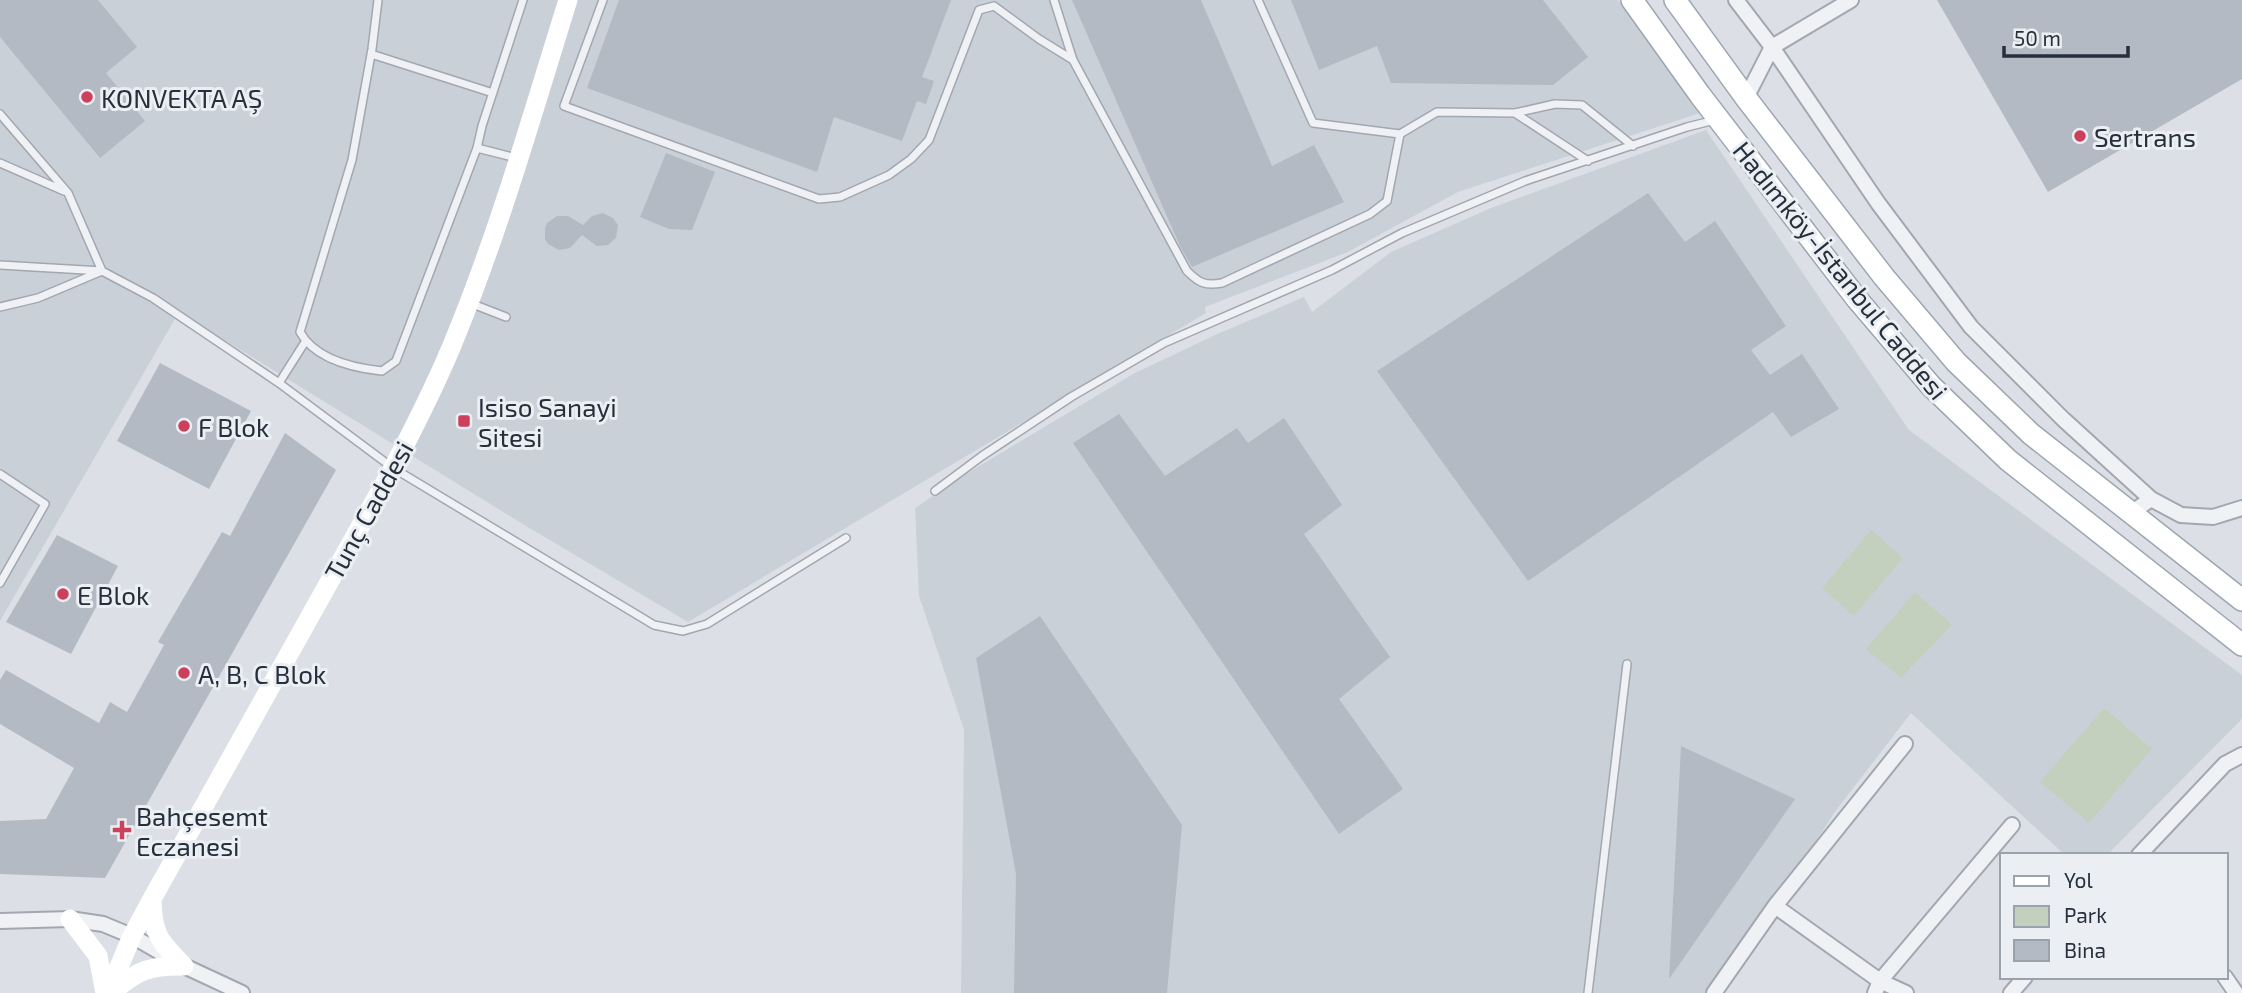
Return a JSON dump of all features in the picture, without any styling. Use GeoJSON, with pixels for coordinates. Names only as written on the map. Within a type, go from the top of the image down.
{"type":"FeatureCollection","features":[{"type":"Feature","properties":{"kind":"main road","name":"Tunç Caddesi"},"geometry":{"type":"LineString","coordinates":[[108,993],[132,936],[393,468],[428,398],[469,302],[519,159],[568,0]]}},
{"type":"Feature","properties":{"kind":"main road","name":"Hadımköy-İstanbul Caddesi"},"geometry":{"type":"LineString","coordinates":[[1632,0],[1719,120],[1857,299],[1931,386],[2008,460],[2242,645]]}},
{"type":"Feature","properties":{"kind":"main road","name":"Hadımköy-İstanbul Caddesi"},"geometry":{"type":"LineString","coordinates":[[1675,0],[1746,98],[1884,277],[1956,362],[2031,434],[2242,600]]}},
{"type":"Feature","properties":{"kind":"main road"},"geometry":{"type":"LineString","coordinates":[[1719,120],[1746,98]]}},
{"type":"Feature","properties":{"kind":"main road"},"geometry":{"type":"LineString","coordinates":[[152,899],[152,923],[161,943],[184,966]]}},
{"type":"Feature","properties":{"kind":"main road"},"geometry":{"type":"LineString","coordinates":[[70,919],[98,956],[108,993],[142,971],[163,965],[184,966]]}},
{"type":"Feature","properties":{"kind":"street"},"geometry":{"type":"LineString","coordinates":[[1737,0],[1878,202],[1971,327],[2063,419],[2151,499],[2180,515],[2213,517],[2242,508]]}},
{"type":"Feature","properties":{"kind":"street"},"geometry":{"type":"LineString","coordinates":[[1746,98],[1772,47],[1851,0]]}},
{"type":"Feature","properties":{"kind":"street"},"geometry":{"type":"LineString","coordinates":[[2130,513],[2151,499]]}},
{"type":"Feature","properties":{"kind":"street"},"geometry":{"type":"LineString","coordinates":[[1714,993],[1775,906],[1905,744]]}},
{"type":"Feature","properties":{"kind":"street"},"geometry":{"type":"LineString","coordinates":[[2141,853],[2225,764],[2242,755]]}},
{"type":"Feature","properties":{"kind":"street"},"geometry":{"type":"LineString","coordinates":[[1877,987],[2012,825]]}},
{"type":"Feature","properties":{"kind":"street"},"geometry":{"type":"LineString","coordinates":[[1775,906],[1877,987],[1906,993]]}},
{"type":"Feature","properties":{"kind":"street"},"geometry":{"type":"LineString","coordinates":[[0,921],[70,919],[103,924],[132,936],[184,966],[242,993]]}},
{"type":"Feature","properties":{"kind":"street"},"geometry":{"type":"LineString","coordinates":[[2011,993],[2023,979]]}},
{"type":"Feature","properties":{"kind":"lane"},"geometry":{"type":"LineString","coordinates":[[378,0],[352,160],[300,332],[305,342],[313,349],[357,369],[382,371],[396,361],[477,148],[523,0]]}},
{"type":"Feature","properties":{"kind":"lane"},"geometry":{"type":"LineString","coordinates":[[603,0],[564,106],[819,199],[839,197],[888,175],[911,159],[929,140],[979,10],[994,6],[1073,60]]}},
{"type":"Feature","properties":{"kind":"lane"},"geometry":{"type":"LineString","coordinates":[[1054,0],[1073,60],[1187,271],[1207,286],[1222,283],[1370,214],[1387,201],[1400,134]]}},
{"type":"Feature","properties":{"kind":"lane"},"geometry":{"type":"LineString","coordinates":[[1258,0],[1313,123],[1400,134],[1437,112],[1516,113],[1555,104],[1582,105],[1633,146]]}},
{"type":"Feature","properties":{"kind":"lane"},"geometry":{"type":"LineString","coordinates":[[371,54],[493,93]]}},
{"type":"Feature","properties":{"kind":"lane"},"geometry":{"type":"LineString","coordinates":[[1516,113],[1588,161]]}},
{"type":"Feature","properties":{"kind":"lane"},"geometry":{"type":"LineString","coordinates":[[0,114],[68,192],[102,271]]}},
{"type":"Feature","properties":{"kind":"lane"},"geometry":{"type":"LineString","coordinates":[[935,491],[1071,397],[1164,343],[1332,270],[1402,233],[1525,181],[1687,127],[1719,120]]}},
{"type":"Feature","properties":{"kind":"lane"},"geometry":{"type":"LineString","coordinates":[[477,148],[519,159]]}},
{"type":"Feature","properties":{"kind":"lane"},"geometry":{"type":"LineString","coordinates":[[0,163],[68,192]]}},
{"type":"Feature","properties":{"kind":"lane"},"geometry":{"type":"LineString","coordinates":[[0,265],[102,271],[153,298],[279,383],[393,468],[654,625],[682,631],[707,624],[846,538]]}},
{"type":"Feature","properties":{"kind":"lane"},"geometry":{"type":"LineString","coordinates":[[0,307],[38,298],[102,271]]}},
{"type":"Feature","properties":{"kind":"lane"},"geometry":{"type":"LineString","coordinates":[[469,302],[506,317]]}},
{"type":"Feature","properties":{"kind":"lane"},"geometry":{"type":"LineString","coordinates":[[279,383],[305,342]]}},
{"type":"Feature","properties":{"kind":"lane"},"geometry":{"type":"LineString","coordinates":[[0,474],[45,504],[0,583]]}},
{"type":"Feature","properties":{"kind":"lane"},"geometry":{"type":"LineString","coordinates":[[1588,993],[1627,664]]}},
{"type":"Feature","properties":{"kind":"shaded area"},"geometry":{"type":"Polygon","coordinates":[[[0,0],[1618,0],[1703,112],[1458,192],[1348,252],[1205,307],[1206,313],[688,622],[521,523],[179,312],[0,621],[0,0]]]}},
{"type":"Feature","properties":{"kind":"shaded area"},"geometry":{"type":"Polygon","coordinates":[[[1706,130],[1909,430],[2242,675],[2242,719],[2109,853],[2063,853],[1911,713],[1834,813],[1775,906],[1710,993],[961,993],[964,730],[919,596],[915,508],[956,480],[1133,374],[1304,297],[1312,312],[1391,252],[1491,208],[1706,130]]]}},
{"type":"Feature","properties":{"kind":"green space"},"geometry":{"type":"Polygon","coordinates":[[[1871,530],[1903,558],[1854,616],[1822,588],[1871,530]]]}},
{"type":"Feature","properties":{"kind":"green space"},"geometry":{"type":"Polygon","coordinates":[[[1915,592],[1952,625],[1901,678],[1866,649],[1915,592]]]}},
{"type":"Feature","properties":{"kind":"green space"},"geometry":{"type":"Polygon","coordinates":[[[2104,708],[2152,749],[2089,823],[2040,782],[2104,708]]]}},
{"type":"Feature","properties":{"kind":"building","name":"KONVEKTA AŞ"},"geometry":{"type":"Polygon","coordinates":[[[0,0],[98,0],[137,47],[106,73],[145,121],[100,158],[0,37],[0,0]]]}},
{"type":"Feature","properties":{"kind":"building"},"geometry":{"type":"Polygon","coordinates":[[[619,0],[951,0],[922,77],[934,81],[926,104],[917,101],[902,141],[834,117],[817,172],[587,88],[619,0]]]}},
{"type":"Feature","properties":{"kind":"building"},"geometry":{"type":"Polygon","coordinates":[[[1072,0],[1201,0],[1272,166],[1314,145],[1344,202],[1192,267],[1180,246],[1072,0]]]}},
{"type":"Feature","properties":{"kind":"building"},"geometry":{"type":"Polygon","coordinates":[[[1291,0],[1543,0],[1588,57],[1553,85],[1391,83],[1377,46],[1319,70],[1291,0]]]}},
{"type":"Feature","properties":{"kind":"building","name":"Sertrans"},"geometry":{"type":"Polygon","coordinates":[[[1937,0],[2242,0],[2242,79],[2048,192],[1937,0]]]}},
{"type":"Feature","properties":{"kind":"building"},"geometry":{"type":"Polygon","coordinates":[[[666,153],[715,172],[692,230],[669,229],[640,217],[666,153]]]}},
{"type":"Feature","properties":{"kind":"building"},"geometry":{"type":"Polygon","coordinates":[[[1648,193],[1685,242],[1715,221],[1786,326],[1751,350],[1770,375],[1802,354],[1839,409],[1791,437],[1773,412],[1528,581],[1377,371],[1648,193]]]}},
{"type":"Feature","properties":{"kind":"building"},"geometry":{"type":"Polygon","coordinates":[[[603,213],[613,218],[618,225],[616,238],[608,245],[597,246],[582,235],[570,248],[559,250],[545,239],[547,223],[557,216],[568,216],[583,225],[592,216],[603,213]]]}},
{"type":"Feature","properties":{"kind":"building","name":"F Blok"},"geometry":{"type":"Polygon","coordinates":[[[160,363],[251,411],[209,489],[117,441],[160,363]]]}},
{"type":"Feature","properties":{"kind":"building"},"geometry":{"type":"Polygon","coordinates":[[[1119,414],[1165,476],[1237,428],[1248,443],[1284,418],[1342,505],[1304,534],[1390,657],[1339,699],[1403,789],[1339,834],[1073,443],[1119,414]]]}},
{"type":"Feature","properties":{"kind":"building","name":"A, B, C Blok"},"geometry":{"type":"Polygon","coordinates":[[[285,433],[336,470],[105,878],[0,874],[0,821],[46,819],[74,768],[0,724],[0,680],[6,670],[99,723],[110,702],[127,712],[164,645],[158,642],[222,532],[230,536],[285,433]]]}},
{"type":"Feature","properties":{"kind":"building","name":"E Blok"},"geometry":{"type":"Polygon","coordinates":[[[57,535],[118,566],[71,654],[6,622],[57,535]]]}},
{"type":"Feature","properties":{"kind":"building"},"geometry":{"type":"Polygon","coordinates":[[[1040,616],[1182,825],[1167,993],[1014,993],[1016,874],[976,658],[1040,616]]]}},
{"type":"Feature","properties":{"kind":"building"},"geometry":{"type":"Polygon","coordinates":[[[1681,746],[1795,799],[1669,979],[1681,746]]]}},
{"type":"Feature","properties":{"kind":"place","name":"KONVEKTA AŞ"},"geometry":{"type":"Point","coordinates":[87,97]}},
{"type":"Feature","properties":{"kind":"place","name":"Sertrans"},"geometry":{"type":"Point","coordinates":[2080,136]}},
{"type":"Feature","properties":{"kind":"place","name":"Isiso Sanayi Sitesi"},"geometry":{"type":"Point","coordinates":[464,421]}},
{"type":"Feature","properties":{"kind":"place","name":"F Blok"},"geometry":{"type":"Point","coordinates":[184,426]}},
{"type":"Feature","properties":{"kind":"place","name":"E Blok"},"geometry":{"type":"Point","coordinates":[63,594]}},
{"type":"Feature","properties":{"kind":"place","name":"A, B, C Blok"},"geometry":{"type":"Point","coordinates":[184,673]}},
{"type":"Feature","properties":{"kind":"place","name":"Bahçesemt Eczanesi"},"geometry":{"type":"Point","coordinates":[122,830]}}]}
